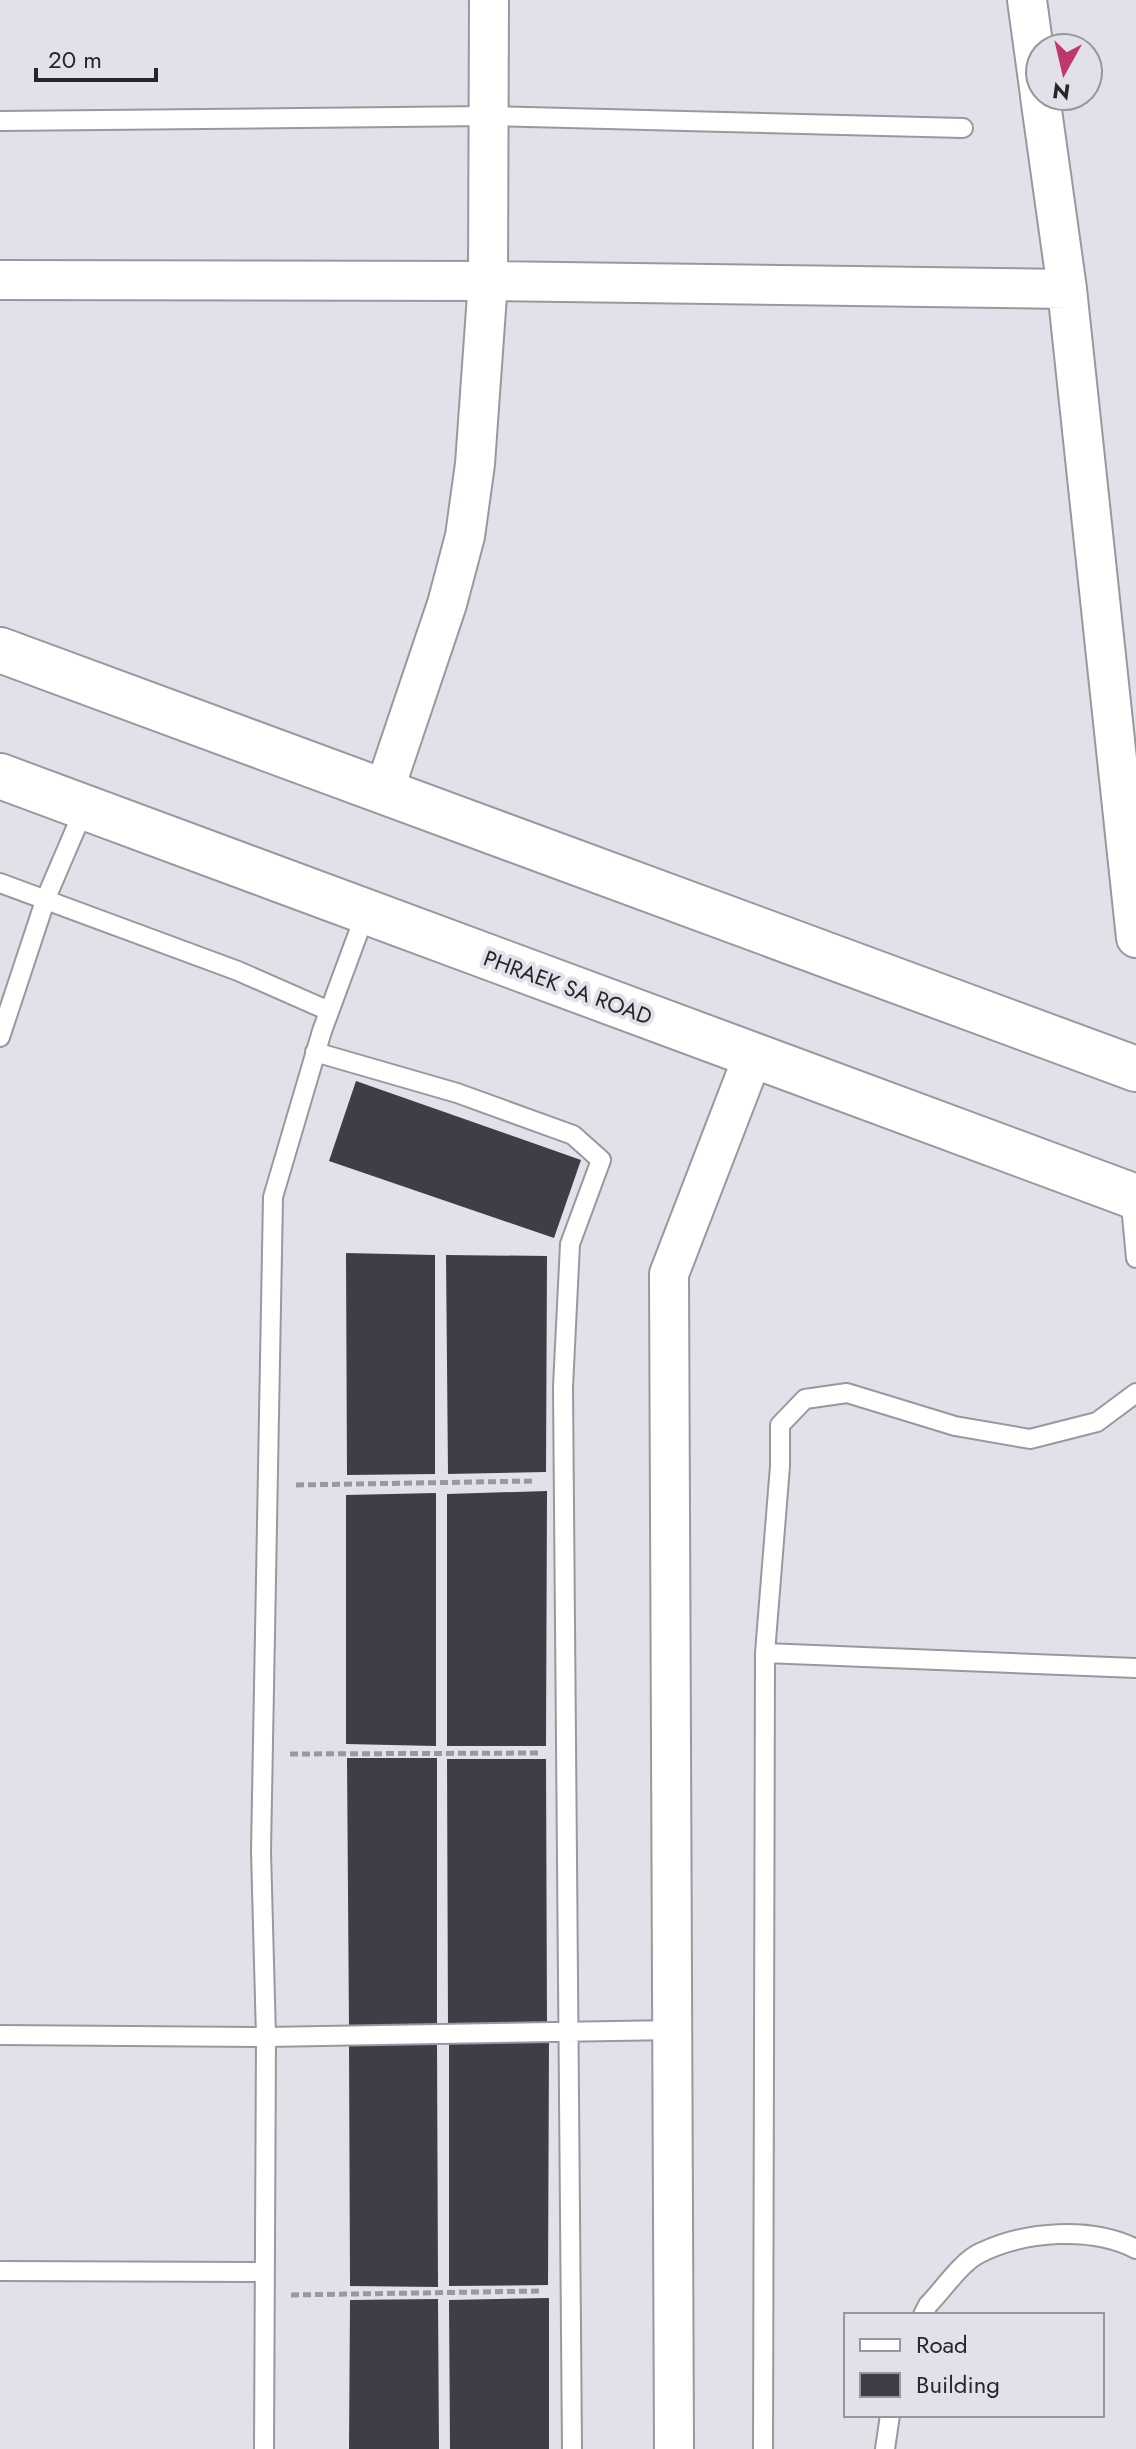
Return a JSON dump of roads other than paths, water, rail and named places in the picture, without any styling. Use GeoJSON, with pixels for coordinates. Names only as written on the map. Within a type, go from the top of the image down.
{"type":"FeatureCollection","features":[{"type":"Feature","properties":{"kind":"main road"},"geometry":{"type":"LineString","coordinates":[[0,650],[1136,1069]]}},
{"type":"Feature","properties":{"kind":"main road","name":"PHRAEK SA ROAD"},"geometry":{"type":"LineString","coordinates":[[0,776],[1133,1196]]}},
{"type":"Feature","properties":{"kind":"street"},"geometry":{"type":"LineString","coordinates":[[384,791],[447,604],[465,536],[475,464],[488,281],[489,0]]}},
{"type":"Feature","properties":{"kind":"street"},"geometry":{"type":"LineString","coordinates":[[1027,0],[1031,32]]}},
{"type":"Feature","properties":{"kind":"street"},"geometry":{"type":"LineString","coordinates":[[1042,112],[1067,289],[1136,938]]}},
{"type":"Feature","properties":{"kind":"street"},"geometry":{"type":"LineString","coordinates":[[0,280],[488,281],[1067,289]]}},
{"type":"Feature","properties":{"kind":"street"},"geometry":{"type":"LineString","coordinates":[[674,2449],[675,2030],[669,1274],[753,1056]]}},
{"type":"Feature","properties":{"kind":"lane"},"geometry":{"type":"LineString","coordinates":[[0,121],[489,116],[963,128]]}},
{"type":"Feature","properties":{"kind":"lane"},"geometry":{"type":"LineString","coordinates":[[0,1037],[46,898],[85,807]]}},
{"type":"Feature","properties":{"kind":"lane"},"geometry":{"type":"LineString","coordinates":[[0,883],[238,971],[329,1011]]}},
{"type":"Feature","properties":{"kind":"lane"},"geometry":{"type":"LineString","coordinates":[[264,2449],[266,2037],[262,1754],[273,1197],[315,1052],[366,912]]}},
{"type":"Feature","properties":{"kind":"lane"},"geometry":{"type":"LineString","coordinates":[[315,1052],[457,1093],[573,1135],[601,1160],[570,1244],[563,1480],[572,2449]]}},
{"type":"Feature","properties":{"kind":"lane"},"geometry":{"type":"LineString","coordinates":[[1133,1196],[1136,1258]]}},
{"type":"Feature","properties":{"kind":"lane"},"geometry":{"type":"LineString","coordinates":[[763,2449],[765,1653],[780,1466],[780,1425],[805,1399],[847,1393],[955,1426],[1030,1439],[1097,1422],[1136,1393]]}},
{"type":"Feature","properties":{"kind":"lane"},"geometry":{"type":"LineString","coordinates":[[765,1653],[1136,1668]]}},
{"type":"Feature","properties":{"kind":"lane"},"geometry":{"type":"LineString","coordinates":[[0,2035],[266,2037],[675,2030]]}},
{"type":"Feature","properties":{"kind":"lane"},"geometry":{"type":"LineString","coordinates":[[924,2313],[928,2305],[979,2253],[1044,2234],[1115,2239],[1136,2249]]}},
{"type":"Feature","properties":{"kind":"lane"},"geometry":{"type":"LineString","coordinates":[[0,2271],[263,2272]]}},
{"type":"Feature","properties":{"kind":"lane"},"geometry":{"type":"LineString","coordinates":[[885,2449],[890,2417]]}}]}
